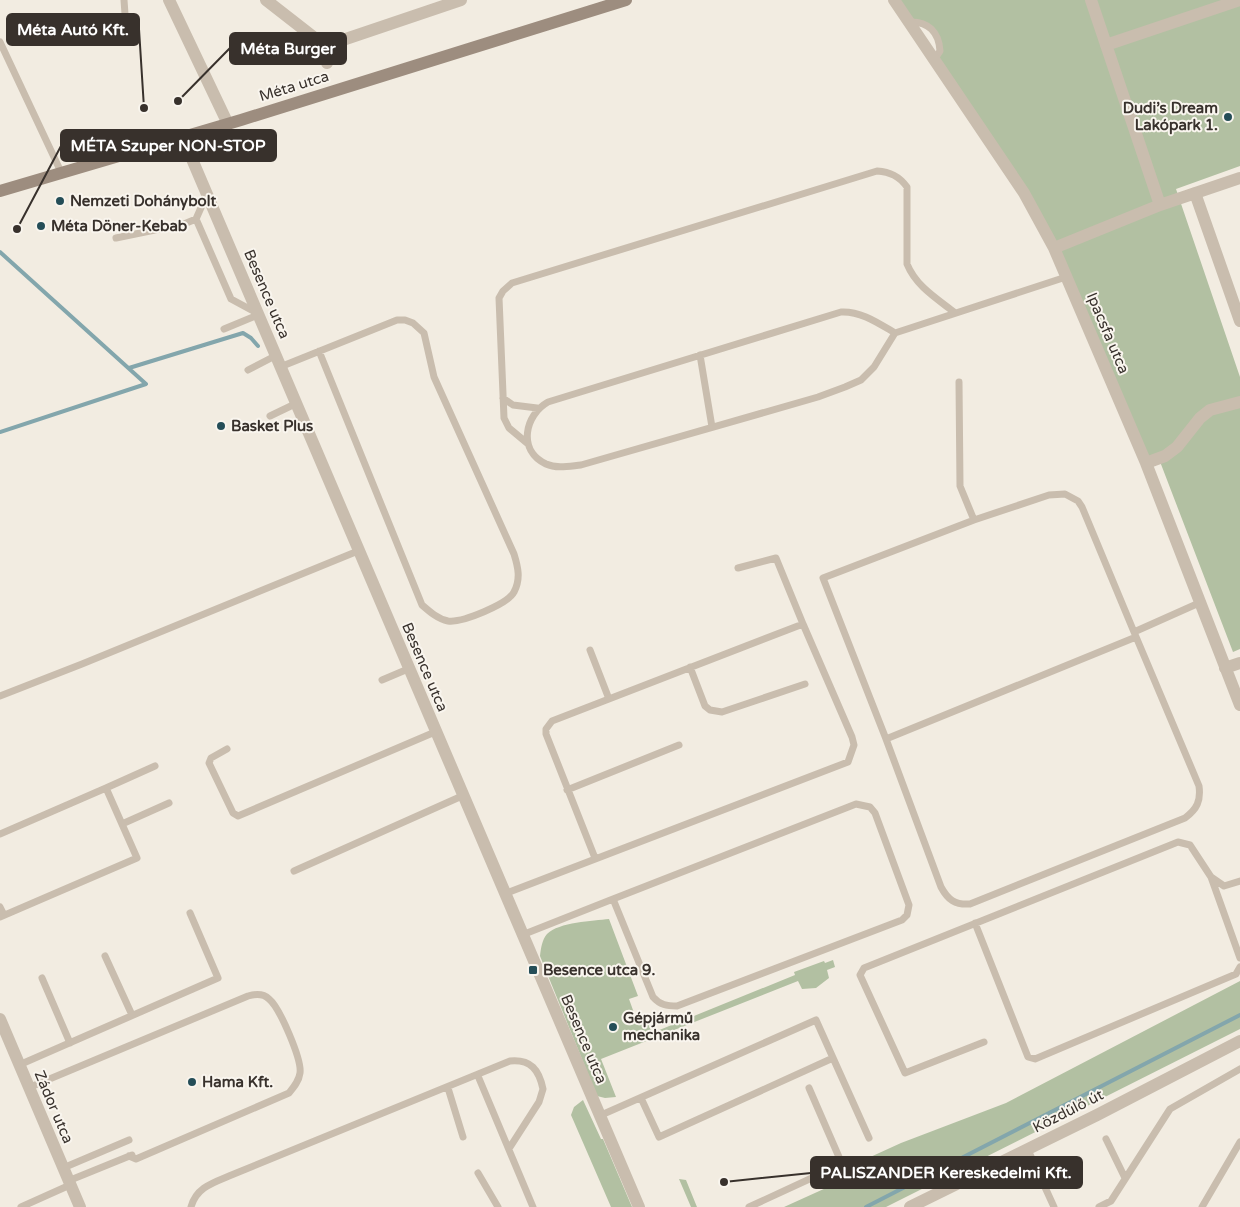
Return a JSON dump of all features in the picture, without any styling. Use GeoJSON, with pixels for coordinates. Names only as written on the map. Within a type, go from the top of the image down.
{"type":"FeatureCollection","features":[{"type":"Feature","properties":{"kind":"main road","name":"Méta utca"},"geometry":{"type":"LineString","coordinates":[[0,191],[183,138],[626,0]]}},
{"type":"Feature","properties":{"kind":"street"},"geometry":{"type":"LineString","coordinates":[[169,0],[228,124]]}},
{"type":"Feature","properties":{"kind":"street"},"geometry":{"type":"LineString","coordinates":[[266,0],[326,46],[328,63]]}},
{"type":"Feature","properties":{"kind":"street","name":"Ipacsfa utca"},"geometry":{"type":"LineString","coordinates":[[894,0],[1024,193],[1054,248],[1146,463],[1240,705]]}},
{"type":"Feature","properties":{"kind":"street"},"geometry":{"type":"LineString","coordinates":[[1091,0],[1160,205]]}},
{"type":"Feature","properties":{"kind":"street"},"geometry":{"type":"LineString","coordinates":[[1106,44],[1240,0]]}},
{"type":"Feature","properties":{"kind":"street","name":"Méta utca"},"geometry":{"type":"LineString","coordinates":[[326,46],[453,1]]}},
{"type":"Feature","properties":{"kind":"street","name":"Besence utca"},"geometry":{"type":"LineString","coordinates":[[183,138],[462,796],[639,1207]]}},
{"type":"Feature","properties":{"kind":"street"},"geometry":{"type":"LineString","coordinates":[[1054,248],[1160,205],[1240,178]]}},
{"type":"Feature","properties":{"kind":"street"},"geometry":{"type":"LineString","coordinates":[[1195,193],[1240,321]]}},
{"type":"Feature","properties":{"kind":"street"},"geometry":{"type":"LineString","coordinates":[[1146,463],[1165,456],[1177,447],[1200,418],[1210,410],[1240,402]]}},
{"type":"Feature","properties":{"kind":"street"},"geometry":{"type":"LineString","coordinates":[[1225,668],[1240,663]]}},
{"type":"Feature","properties":{"kind":"street","name":"Zádor utca"},"geometry":{"type":"LineString","coordinates":[[0,1019],[80,1207]]}},
{"type":"Feature","properties":{"kind":"street","name":"Közdűlő út"},"geometry":{"type":"LineString","coordinates":[[918,1205],[1240,1041]]}},
{"type":"Feature","properties":{"kind":"lane"},"geometry":{"type":"LineString","coordinates":[[124,0],[125,14]]}},
{"type":"Feature","properties":{"kind":"lane"},"geometry":{"type":"LineString","coordinates":[[0,42],[61,172]]}},
{"type":"Feature","properties":{"kind":"lane"},"geometry":{"type":"LineString","coordinates":[[954,312],[918,283],[907,264],[907,187],[896,175],[877,171],[512,283],[503,291],[500,298],[504,418],[509,428],[527,443],[531,451],[545,464],[557,467],[581,465],[818,398],[853,384],[874,367],[895,333],[954,312],[1024,292],[1066,277]]}},
{"type":"Feature","properties":{"kind":"lane"},"geometry":{"type":"LineString","coordinates":[[116,238],[184,224],[196,218],[207,193]]}},
{"type":"Feature","properties":{"kind":"lane"},"geometry":{"type":"LineString","coordinates":[[196,218],[231,299],[257,314]]}},
{"type":"Feature","properties":{"kind":"lane"},"geometry":{"type":"LineString","coordinates":[[503,398],[512,405],[537,408],[548,402],[841,312],[850,311],[868,318],[895,333]]}},
{"type":"Feature","properties":{"kind":"lane"},"geometry":{"type":"LineString","coordinates":[[224,329],[257,314]]}},
{"type":"Feature","properties":{"kind":"lane"},"geometry":{"type":"LineString","coordinates":[[248,370],[319,351],[397,320],[413,323],[424,333],[434,377],[514,554],[519,578],[513,595],[506,602],[459,621],[450,622],[440,619],[422,605],[319,351]]}},
{"type":"Feature","properties":{"kind":"lane"},"geometry":{"type":"LineString","coordinates":[[700,355],[712,427]]}},
{"type":"Feature","properties":{"kind":"lane"},"geometry":{"type":"LineString","coordinates":[[959,382],[960,486],[974,520]]}},
{"type":"Feature","properties":{"kind":"lane"},"geometry":{"type":"LineString","coordinates":[[270,416],[295,404]]}},
{"type":"Feature","properties":{"kind":"lane"},"geometry":{"type":"LineString","coordinates":[[527,443],[527,433],[537,408]]}},
{"type":"Feature","properties":{"kind":"lane"},"geometry":{"type":"LineString","coordinates":[[1065,494],[1078,501],[1135,635],[1199,786],[1200,801],[1185,818],[970,904],[954,902],[949,899],[941,887],[823,578],[974,520],[1049,495],[1065,494]]}},
{"type":"Feature","properties":{"kind":"lane"},"geometry":{"type":"LineString","coordinates":[[0,696],[358,551]]}},
{"type":"Feature","properties":{"kind":"lane"},"geometry":{"type":"LineString","coordinates":[[504,894],[848,762],[854,745],[852,737],[776,558],[738,568]]}},
{"type":"Feature","properties":{"kind":"lane"},"geometry":{"type":"LineString","coordinates":[[886,739],[1135,635],[1199,603]]}},
{"type":"Feature","properties":{"kind":"lane"},"geometry":{"type":"LineString","coordinates":[[595,858],[546,734],[546,729],[552,721],[803,624]]}},
{"type":"Feature","properties":{"kind":"lane"},"geometry":{"type":"LineString","coordinates":[[590,650],[609,699]]}},
{"type":"Feature","properties":{"kind":"lane"},"geometry":{"type":"LineString","coordinates":[[690,667],[705,706],[710,710],[722,712],[805,684]]}},
{"type":"Feature","properties":{"kind":"lane"},"geometry":{"type":"LineString","coordinates":[[382,680],[408,669]]}},
{"type":"Feature","properties":{"kind":"lane"},"geometry":{"type":"LineString","coordinates":[[227,749],[210,758],[209,763],[232,813],[238,816],[435,732]]}},
{"type":"Feature","properties":{"kind":"lane"},"geometry":{"type":"LineString","coordinates":[[567,790],[679,746]]}},
{"type":"Feature","properties":{"kind":"lane"},"geometry":{"type":"LineString","coordinates":[[0,834],[155,766]]}},
{"type":"Feature","properties":{"kind":"lane"},"geometry":{"type":"LineString","coordinates":[[0,907],[2,916],[137,858],[106,788]]}},
{"type":"Feature","properties":{"kind":"lane"},"geometry":{"type":"LineString","coordinates":[[294,871],[462,796]]}},
{"type":"Feature","properties":{"kind":"lane"},"geometry":{"type":"LineString","coordinates":[[122,824],[169,803]]}},
{"type":"Feature","properties":{"kind":"lane"},"geometry":{"type":"LineString","coordinates":[[522,935],[613,899],[856,804],[870,808],[874,813],[909,904],[907,915],[902,920],[677,1006],[658,1002],[653,997],[613,899]]}},
{"type":"Feature","properties":{"kind":"lane"},"geometry":{"type":"LineString","coordinates":[[984,1042],[905,1072],[860,975],[864,968],[1178,842],[1190,845],[1211,877],[1240,958]]}},
{"type":"Feature","properties":{"kind":"lane"},"geometry":{"type":"LineString","coordinates":[[1211,877],[1224,886]]}},
{"type":"Feature","properties":{"kind":"lane"},"geometry":{"type":"LineString","coordinates":[[1224,886],[1240,881]]}},
{"type":"Feature","properties":{"kind":"lane"},"geometry":{"type":"LineString","coordinates":[[1219,898],[1224,886]]}},
{"type":"Feature","properties":{"kind":"lane"},"geometry":{"type":"LineString","coordinates":[[19,1065],[218,978],[190,913]]}},
{"type":"Feature","properties":{"kind":"lane"},"geometry":{"type":"LineString","coordinates":[[975,923],[1028,1057],[1035,1059],[1236,974],[1240,968]]}},
{"type":"Feature","properties":{"kind":"lane"},"geometry":{"type":"LineString","coordinates":[[105,956],[132,1015]]}},
{"type":"Feature","properties":{"kind":"lane"},"geometry":{"type":"LineString","coordinates":[[42,978],[70,1042]]}},
{"type":"Feature","properties":{"kind":"lane"},"geometry":{"type":"LineString","coordinates":[[22,1207],[69,1183],[132,1155],[136,1159],[289,1093],[295,1086],[300,1073],[298,1060],[278,1011],[269,999],[259,994],[248,996],[28,1088]]}},
{"type":"Feature","properties":{"kind":"lane"},"geometry":{"type":"LineString","coordinates":[[600,1116],[816,1020],[869,1138]]}},
{"type":"Feature","properties":{"kind":"lane"},"geometry":{"type":"LineString","coordinates":[[641,1098],[659,1137],[833,1058]]}},
{"type":"Feature","properties":{"kind":"lane"},"geometry":{"type":"LineString","coordinates":[[191,1207],[197,1193],[205,1187],[478,1076],[510,1061],[528,1062],[540,1075],[542,1094],[510,1147]]}},
{"type":"Feature","properties":{"kind":"lane"},"geometry":{"type":"LineString","coordinates":[[1099,1207],[1111,1201],[1170,1109],[1240,1069]]}},
{"type":"Feature","properties":{"kind":"lane"},"geometry":{"type":"LineString","coordinates":[[478,1076],[510,1147],[533,1207]]}},
{"type":"Feature","properties":{"kind":"lane"},"geometry":{"type":"LineString","coordinates":[[448,1088],[463,1137]]}},
{"type":"Feature","properties":{"kind":"lane"},"geometry":{"type":"LineString","coordinates":[[749,1207],[842,1164],[809,1088]]}},
{"type":"Feature","properties":{"kind":"lane"},"geometry":{"type":"LineString","coordinates":[[1106,1139],[1125,1178]]}},
{"type":"Feature","properties":{"kind":"lane"},"geometry":{"type":"LineString","coordinates":[[62,1168],[129,1140]]}},
{"type":"Feature","properties":{"kind":"lane"},"geometry":{"type":"LineString","coordinates":[[1202,1207],[1240,1142]]}},
{"type":"Feature","properties":{"kind":"lane"},"geometry":{"type":"LineString","coordinates":[[1028,1150],[1054,1207]]}},
{"type":"Feature","properties":{"kind":"lane"},"geometry":{"type":"LineString","coordinates":[[478,1173],[498,1207]]}},
{"type":"Feature","properties":{"kind":"green space"},"geometry":{"type":"Polygon","coordinates":[[[894,0],[1240,0],[1240,166],[1176,189],[1240,377],[1240,649],[1233,652],[1159,459],[1146,463],[1054,248],[934,60],[940,51],[934,31],[909,22],[894,0]]]}},
{"type":"Feature","properties":{"kind":"green space"},"geometry":{"type":"Polygon","coordinates":[[[609,919],[638,996],[629,999],[638,1024],[647,1021],[652,1033],[795,975],[794,972],[824,961],[825,963],[833,960],[835,967],[827,970],[829,978],[816,988],[802,989],[798,981],[601,1059],[616,1097],[605,1098],[597,1096],[540,956],[544,939],[552,930],[576,923],[609,919]]]}},
{"type":"Feature","properties":{"kind":"green space"},"geometry":{"type":"Polygon","coordinates":[[[1240,981],[1240,1029],[886,1207],[784,1207],[848,1178],[844,1169],[901,1143],[1006,1103],[1240,981]]]}},
{"type":"Feature","properties":{"kind":"green space"},"geometry":{"type":"Polygon","coordinates":[[[583,1100],[601,1139],[603,1139],[632,1207],[611,1207],[571,1115],[574,1107],[583,1100]]]}},
{"type":"Feature","properties":{"kind":"green space"},"geometry":{"type":"Polygon","coordinates":[[[679,1179],[686,1180],[697,1207],[691,1207],[679,1179]]]}},
{"type":"Feature","properties":{"kind":"waterway"},"geometry":{"type":"LineString","coordinates":[[0,252],[146,384],[0,432]]}},
{"type":"Feature","properties":{"kind":"waterway"},"geometry":{"type":"LineString","coordinates":[[129,368],[243,333],[258,346]]}},
{"type":"Feature","properties":{"kind":"waterway"},"geometry":{"type":"LineString","coordinates":[[866,1207],[1240,1015]]}},
{"type":"Feature","properties":{"kind":"place","name":"Méta Burger"},"geometry":{"type":"Point","coordinates":[178,101]}},
{"type":"Feature","properties":{"kind":"place","name":"Méta Autó Kft."},"geometry":{"type":"Point","coordinates":[144,108]}},
{"type":"Feature","properties":{"kind":"place","name":"Dudi’s Dream Lakópark 1."},"geometry":{"type":"Point","coordinates":[1228,117]}},
{"type":"Feature","properties":{"kind":"place","name":"Nemzeti Dohánybolt"},"geometry":{"type":"Point","coordinates":[60,201]}},
{"type":"Feature","properties":{"kind":"place","name":"Méta Döner-Kebab"},"geometry":{"type":"Point","coordinates":[41,226]}},
{"type":"Feature","properties":{"kind":"place","name":"MÉTA Szuper NON-STOP"},"geometry":{"type":"Point","coordinates":[17,229]}},
{"type":"Feature","properties":{"kind":"place","name":"Basket Plus"},"geometry":{"type":"Point","coordinates":[221,426]}},
{"type":"Feature","properties":{"kind":"place","name":"Besence utca 9."},"geometry":{"type":"Point","coordinates":[533,970]}},
{"type":"Feature","properties":{"kind":"place","name":"Gépjármű mechanika"},"geometry":{"type":"Point","coordinates":[613,1027]}},
{"type":"Feature","properties":{"kind":"place","name":"Hama Kft."},"geometry":{"type":"Point","coordinates":[192,1082]}},
{"type":"Feature","properties":{"kind":"place","name":"PALISZANDER Kereskedelmi Kft."},"geometry":{"type":"Point","coordinates":[724,1182]}}]}
